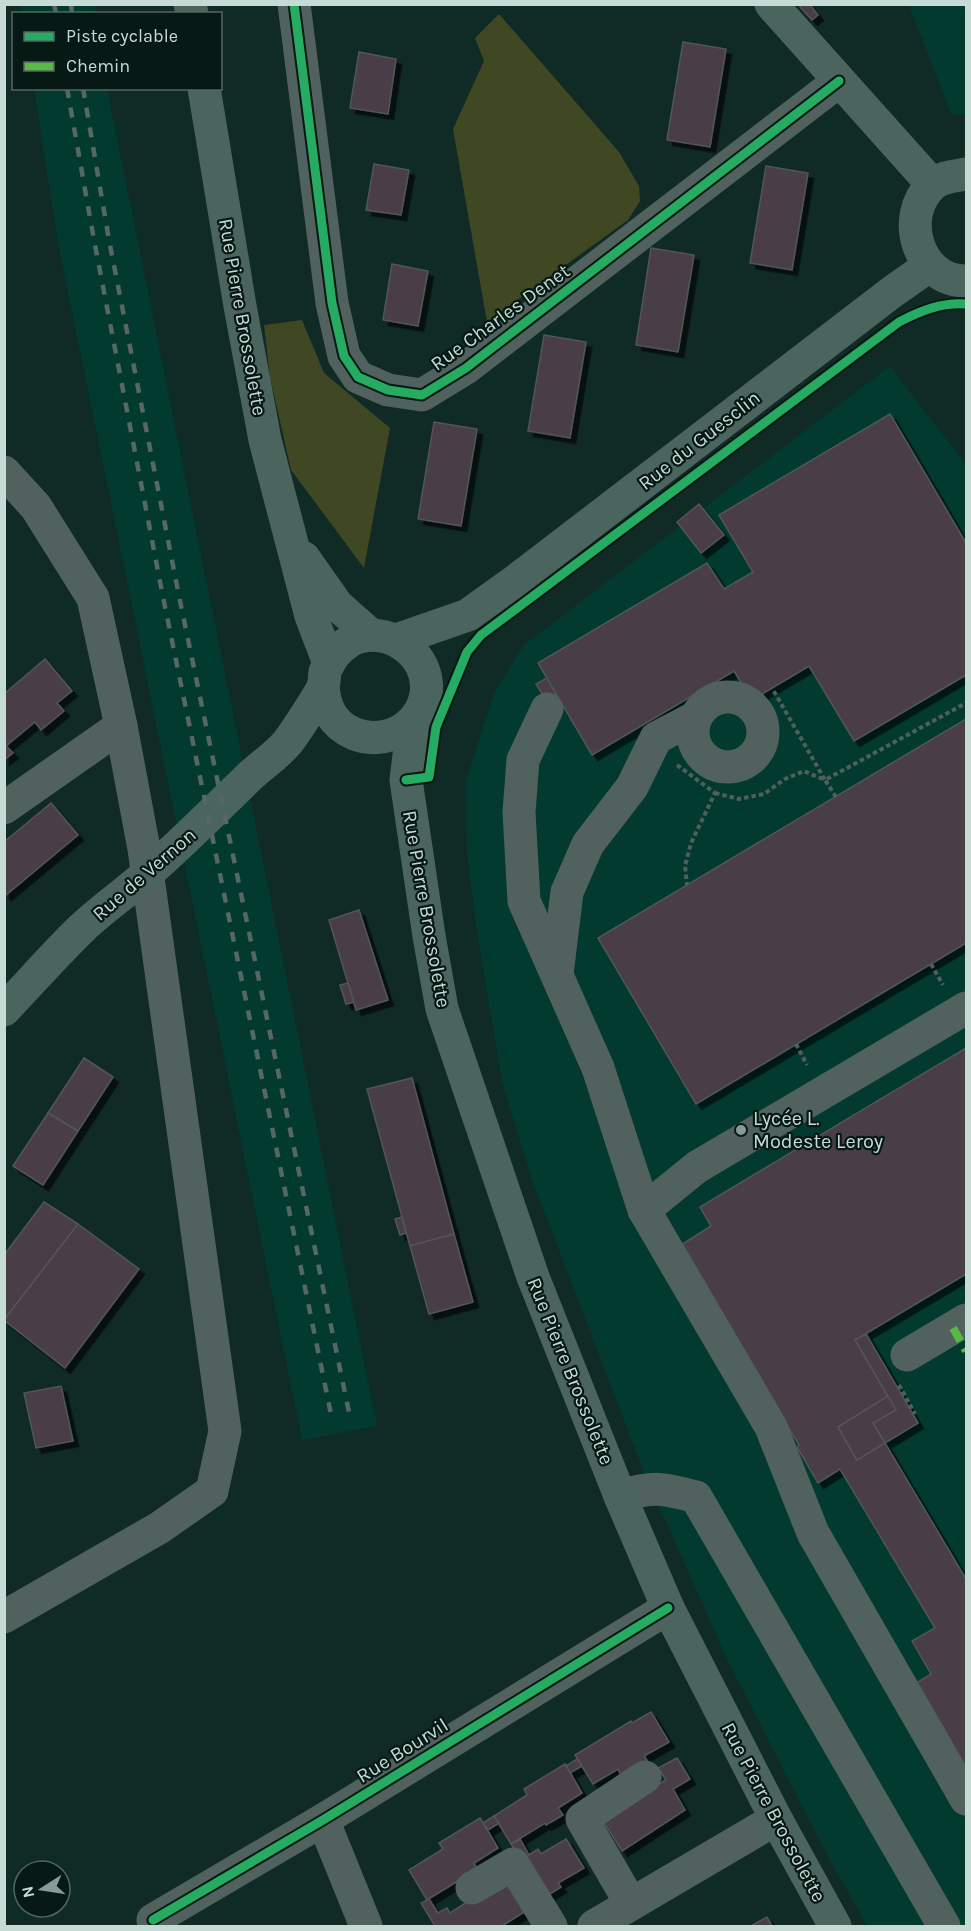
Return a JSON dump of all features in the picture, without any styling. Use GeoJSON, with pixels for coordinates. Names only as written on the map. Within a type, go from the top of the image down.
{"type":"FeatureCollection","features":[{"type":"Feature","properties":{"kind":"main road"},"geometry":{"type":"LineString","coordinates":[[771,4],[932,184]]}},
{"type":"Feature","properties":{"kind":"main road","name":"Rue Pierre Brossolette"},"geometry":{"type":"LineString","coordinates":[[204,90],[264,440],[326,675]]}},
{"type":"Feature","properties":{"kind":"main road"},"geometry":{"type":"LineString","coordinates":[[966,174],[949,177],[932,184],[917,205],[914,225],[917,243],[929,266],[942,276],[956,282],[966,281]]}},
{"type":"Feature","properties":{"kind":"main road","name":"Rue du Guesclin"},"geometry":{"type":"LineString","coordinates":[[468,615],[929,266]]}},
{"type":"Feature","properties":{"kind":"main road","name":"Rue Pierre Brossolette"},"geometry":{"type":"LineString","coordinates":[[292,542],[337,604],[384,638]]}},
{"type":"Feature","properties":{"kind":"main road"},"geometry":{"type":"LineString","coordinates":[[406,780],[360,735],[339,723],[330,712],[325,700],[326,675],[335,654],[351,641],[384,638],[468,615]]}},
{"type":"Feature","properties":{"kind":"main road"},"geometry":{"type":"LineString","coordinates":[[425,677],[468,615]]}},
{"type":"Feature","properties":{"kind":"main road"},"geometry":{"type":"LineString","coordinates":[[287,743],[360,735],[382,738],[403,730],[412,722],[421,709],[426,693],[422,666],[415,655],[384,638]]}},
{"type":"Feature","properties":{"kind":"main road","name":"Rue de Vernon"},"geometry":{"type":"LineString","coordinates":[[4,1010],[83,928],[148,873],[287,743],[326,675]]}},
{"type":"Feature","properties":{"kind":"main road","name":"Rue Pierre Brossolette"},"geometry":{"type":"LineString","coordinates":[[412,722],[406,780],[442,1009],[533,1277],[620,1496],[668,1608],[776,1819],[835,1926]]}},
{"type":"Feature","properties":{"kind":"street","name":"Rue Charles Denet"},"geometry":{"type":"LineString","coordinates":[[294,4],[332,303],[344,356],[358,377],[388,390],[422,395],[466,368],[839,81]]}},
{"type":"Feature","properties":{"kind":"street"},"geometry":{"type":"LineString","coordinates":[[4,472],[36,507],[93,598],[122,726],[148,873],[225,1431],[212,1491],[159,1528],[4,1617]]}},
{"type":"Feature","properties":{"kind":"street"},"geometry":{"type":"LineString","coordinates":[[547,709],[524,760],[519,812],[524,902],[598,1068],[644,1210],[771,1427],[813,1533],[966,1799]]}},
{"type":"Feature","properties":{"kind":"street"},"geometry":{"type":"LineString","coordinates":[[557,976],[567,892],[588,844],[632,787],[656,738],[696,717]]}},
{"type":"Feature","properties":{"kind":"street"},"geometry":{"type":"LineString","coordinates":[[4,808],[122,726]]}},
{"type":"Feature","properties":{"kind":"street"},"geometry":{"type":"LineString","coordinates":[[644,1210],[696,1167],[966,1008]]}},
{"type":"Feature","properties":{"kind":"street"},"geometry":{"type":"LineString","coordinates":[[907,1355],[962,1333]]}},
{"type":"Feature","properties":{"kind":"street"},"geometry":{"type":"LineString","coordinates":[[620,1496],[644,1489],[665,1489],[696,1497],[944,1926]]}},
{"type":"Feature","properties":{"kind":"street","name":"Rue Bourvil"},"geometry":{"type":"LineString","coordinates":[[153,1920],[323,1820],[668,1608]]}},
{"type":"Feature","properties":{"kind":"street"},"geometry":{"type":"LineString","coordinates":[[631,1904],[582,1819],[645,1777]]}},
{"type":"Feature","properties":{"kind":"street"},"geometry":{"type":"LineString","coordinates":[[594,1926],[776,1819]]}},
{"type":"Feature","properties":{"kind":"street"},"geometry":{"type":"LineString","coordinates":[[323,1820],[366,1926]]}},
{"type":"Feature","properties":{"kind":"street"},"geometry":{"type":"LineString","coordinates":[[472,1888],[513,1864],[551,1926]]}},
{"type":"Feature","properties":{"kind":"path"},"geometry":{"type":"LineString","coordinates":[[772,688],[836,797]]}},
{"type":"Feature","properties":{"kind":"path"},"geometry":{"type":"LineString","coordinates":[[825,780],[966,703]]}},
{"type":"Feature","properties":{"kind":"path"},"geometry":{"type":"LineString","coordinates":[[656,738],[674,762],[716,793],[739,799],[764,794],[784,779],[804,771],[825,780]]}},
{"type":"Feature","properties":{"kind":"path"},"geometry":{"type":"LineString","coordinates":[[687,885],[685,866],[691,843],[716,793]]}},
{"type":"Feature","properties":{"kind":"shaded area"},"geometry":{"type":"Polygon","coordinates":[[[20,5],[95,5],[97,12],[22,12],[20,5]]]}},
{"type":"Feature","properties":{"kind":"shaded area"},"geometry":{"type":"Polygon","coordinates":[[[909,5],[966,5],[966,115],[951,114],[909,5]]]}},
{"type":"Feature","properties":{"kind":"shaded area"},"geometry":{"type":"Polygon","coordinates":[[[499,14],[619,152],[639,186],[640,201],[628,220],[487,322],[453,129],[484,61],[475,38],[499,14]]]}},
{"type":"Feature","properties":{"kind":"shaded area"},"geometry":{"type":"Polygon","coordinates":[[[34,90],[107,90],[377,1426],[302,1440],[58,243],[34,90]]]}},
{"type":"Feature","properties":{"kind":"shaded area"},"geometry":{"type":"Polygon","coordinates":[[[302,320],[324,373],[390,428],[364,568],[291,470],[270,377],[264,325],[302,320]]]}},
{"type":"Feature","properties":{"kind":"shaded area","name":"Lycée L. Modeste Leroy"},"geometry":{"type":"Polygon","coordinates":[[[890,366],[966,465],[966,1926],[867,1926],[825,1851],[727,1659],[645,1475],[531,1177],[502,1082],[479,945],[467,854],[466,780],[495,691],[524,645],[890,366]]]}},
{"type":"Feature","properties":{"kind":"building"},"geometry":{"type":"Polygon","coordinates":[[[802,4],[809,4],[818,15],[812,20],[800,7],[802,4]]]}},
{"type":"Feature","properties":{"kind":"building"},"geometry":{"type":"Polygon","coordinates":[[[683,42],[726,49],[710,147],[667,140],[683,42]]]}},
{"type":"Feature","properties":{"kind":"building"},"geometry":{"type":"Polygon","coordinates":[[[359,52],[396,59],[388,114],[350,108],[359,52]]]}},
{"type":"Feature","properties":{"kind":"building"},"geometry":{"type":"Polygon","coordinates":[[[374,164],[409,170],[401,215],[366,210],[374,164]]]}},
{"type":"Feature","properties":{"kind":"building"},"geometry":{"type":"Polygon","coordinates":[[[766,166],[808,173],[792,270],[750,263],[766,166]]]}},
{"type":"Feature","properties":{"kind":"building"},"geometry":{"type":"Polygon","coordinates":[[[651,248],[694,255],[678,352],[636,345],[651,248]]]}},
{"type":"Feature","properties":{"kind":"building"},"geometry":{"type":"Polygon","coordinates":[[[392,264],[428,271],[418,326],[383,320],[392,264]]]}},
{"type":"Feature","properties":{"kind":"building"},"geometry":{"type":"Polygon","coordinates":[[[544,335],[586,342],[570,438],[528,431],[544,335]]]}},
{"type":"Feature","properties":{"kind":"building"},"geometry":{"type":"Polygon","coordinates":[[[890,414],[966,543],[966,675],[854,741],[809,666],[752,700],[734,671],[592,755],[538,663],[707,563],[724,589],[753,572],[719,515],[890,414]]]}},
{"type":"Feature","properties":{"kind":"building"},"geometry":{"type":"Polygon","coordinates":[[[434,422],[477,429],[461,526],[418,519],[434,422]]]}},
{"type":"Feature","properties":{"kind":"building"},"geometry":{"type":"Polygon","coordinates":[[[699,504],[724,535],[701,553],[677,522],[699,504]]]}},
{"type":"Feature","properties":{"kind":"building"},"geometry":{"type":"Polygon","coordinates":[[[45,659],[72,691],[57,703],[64,711],[41,730],[35,722],[6,746],[13,753],[4,760],[4,694],[45,659]]]}},
{"type":"Feature","properties":{"kind":"building"},"geometry":{"type":"Polygon","coordinates":[[[547,678],[557,696],[547,702],[536,684],[547,678]]]}},
{"type":"Feature","properties":{"kind":"building"},"geometry":{"type":"Polygon","coordinates":[[[966,719],[966,943],[696,1104],[598,938],[966,719]]]}},
{"type":"Feature","properties":{"kind":"building"},"geometry":{"type":"Polygon","coordinates":[[[51,803],[78,835],[6,895],[4,893],[4,842],[51,803]]]}},
{"type":"Feature","properties":{"kind":"building"},"geometry":{"type":"Polygon","coordinates":[[[359,910],[388,1000],[356,1010],[329,920],[359,910]]]}},
{"type":"Feature","properties":{"kind":"building"},"geometry":{"type":"Polygon","coordinates":[[[348,983],[354,1002],[346,1004],[340,985],[348,983]]]}},
{"type":"Feature","properties":{"kind":"building"},"geometry":{"type":"Polygon","coordinates":[[[966,1048],[966,1274],[855,1340],[888,1396],[838,1427],[857,1460],[885,1443],[966,1579],[966,1784],[910,1687],[931,1674],[912,1641],[935,1628],[840,1469],[818,1483],[797,1447],[799,1445],[678,1247],[711,1226],[700,1207],[966,1048]]]}},
{"type":"Feature","properties":{"kind":"building"},"geometry":{"type":"Polygon","coordinates":[[[84,1058],[113,1077],[78,1131],[48,1113],[84,1058]]]}},
{"type":"Feature","properties":{"kind":"building"},"geometry":{"type":"Polygon","coordinates":[[[412,1078],[454,1234],[410,1246],[367,1089],[412,1078]]]}},
{"type":"Feature","properties":{"kind":"building"},"geometry":{"type":"Polygon","coordinates":[[[48,1113],[78,1131],[43,1185],[13,1166],[48,1113]]]}},
{"type":"Feature","properties":{"kind":"building"},"geometry":{"type":"Polygon","coordinates":[[[44,1202],[78,1224],[4,1320],[4,1255],[44,1202]]]}},
{"type":"Feature","properties":{"kind":"building"},"geometry":{"type":"Polygon","coordinates":[[[402,1217],[406,1233],[400,1235],[395,1219],[402,1217]]]}},
{"type":"Feature","properties":{"kind":"building"},"geometry":{"type":"Polygon","coordinates":[[[78,1224],[139,1269],[65,1368],[4,1320],[78,1224]]]}},
{"type":"Feature","properties":{"kind":"building"},"geometry":{"type":"Polygon","coordinates":[[[454,1234],[473,1302],[429,1314],[410,1246],[454,1234]]]}},
{"type":"Feature","properties":{"kind":"building"},"geometry":{"type":"Polygon","coordinates":[[[866,1334],[918,1423],[885,1443],[873,1423],[896,1410],[855,1340],[866,1334]]]}},
{"type":"Feature","properties":{"kind":"building"},"geometry":{"type":"Polygon","coordinates":[[[61,1386],[73,1441],[36,1448],[24,1393],[61,1386]]]}},
{"type":"Feature","properties":{"kind":"building"},"geometry":{"type":"Polygon","coordinates":[[[888,1396],[896,1410],[873,1423],[885,1443],[857,1460],[838,1427],[888,1396]]]}},
{"type":"Feature","properties":{"kind":"building"},"geometry":{"type":"Polygon","coordinates":[[[651,1712],[669,1742],[644,1756],[648,1762],[622,1777],[618,1769],[593,1784],[575,1755],[631,1721],[632,1723],[651,1712]]]}},
{"type":"Feature","properties":{"kind":"building"},"geometry":{"type":"Polygon","coordinates":[[[677,1758],[690,1779],[673,1789],[685,1810],[622,1851],[603,1821],[666,1780],[658,1768],[677,1758]]]}},
{"type":"Feature","properties":{"kind":"building"},"geometry":{"type":"Polygon","coordinates":[[[577,1759],[582,1766],[570,1773],[566,1766],[577,1759]]]}},
{"type":"Feature","properties":{"kind":"building"},"geometry":{"type":"Polygon","coordinates":[[[565,1764],[582,1793],[558,1808],[563,1815],[511,1844],[494,1816],[527,1795],[524,1789],[565,1764]]]}},
{"type":"Feature","properties":{"kind":"building"},"geometry":{"type":"Polygon","coordinates":[[[494,1816],[499,1823],[488,1830],[483,1823],[494,1816]]]}},
{"type":"Feature","properties":{"kind":"building"},"geometry":{"type":"Polygon","coordinates":[[[480,1818],[498,1848],[474,1863],[478,1871],[427,1900],[409,1870],[443,1849],[439,1843],[480,1818]]]}},
{"type":"Feature","properties":{"kind":"building"},"geometry":{"type":"Polygon","coordinates":[[[520,1839],[529,1855],[521,1860],[511,1844],[520,1839]]]}},
{"type":"Feature","properties":{"kind":"building"},"geometry":{"type":"Polygon","coordinates":[[[566,1839],[584,1868],[558,1883],[561,1887],[545,1897],[521,1860],[538,1849],[541,1854],[566,1839]]]}},
{"type":"Feature","properties":{"kind":"building"},"geometry":{"type":"Polygon","coordinates":[[[511,1880],[529,1909],[502,1926],[435,1926],[421,1903],[429,1899],[438,1913],[447,1908],[450,1913],[475,1897],[511,1880]]]}},
{"type":"Feature","properties":{"kind":"building"},"geometry":{"type":"Polygon","coordinates":[[[767,1917],[772,1926],[751,1926],[767,1917]]]}},
{"type":"Feature","properties":{"kind":"railway"},"geometry":{"type":"LineString","coordinates":[[54,4],[56,12]]}},
{"type":"Feature","properties":{"kind":"railway"},"geometry":{"type":"LineString","coordinates":[[71,4],[72,12]]}},
{"type":"Feature","properties":{"kind":"railway"},"geometry":{"type":"LineString","coordinates":[[67,90],[163,597],[332,1419]]}},
{"type":"Feature","properties":{"kind":"railway"},"geometry":{"type":"LineString","coordinates":[[83,90],[109,240],[179,596],[350,1417]]}},
{"type":"Feature","properties":{"kind":"marked path"},"geometry":{"type":"LineString","coordinates":[[953,1328],[966,1351]]}},
{"type":"Feature","properties":{"kind":"cycle path"},"geometry":{"type":"LineString","coordinates":[[294,4],[332,303],[344,356],[358,377],[388,390],[422,395],[466,368],[839,81]]}},
{"type":"Feature","properties":{"kind":"cycle path"},"geometry":{"type":"LineString","coordinates":[[406,780],[429,777],[436,727],[467,652],[481,635],[899,322],[931,308],[948,304],[966,304]]}},
{"type":"Feature","properties":{"kind":"cycle path"},"geometry":{"type":"LineString","coordinates":[[153,1920],[323,1820],[668,1608]]}},
{"type":"Feature","properties":{"kind":"place","name":"Lycée L. Modeste Leroy"},"geometry":{"type":"Point","coordinates":[741,1130]}}]}
